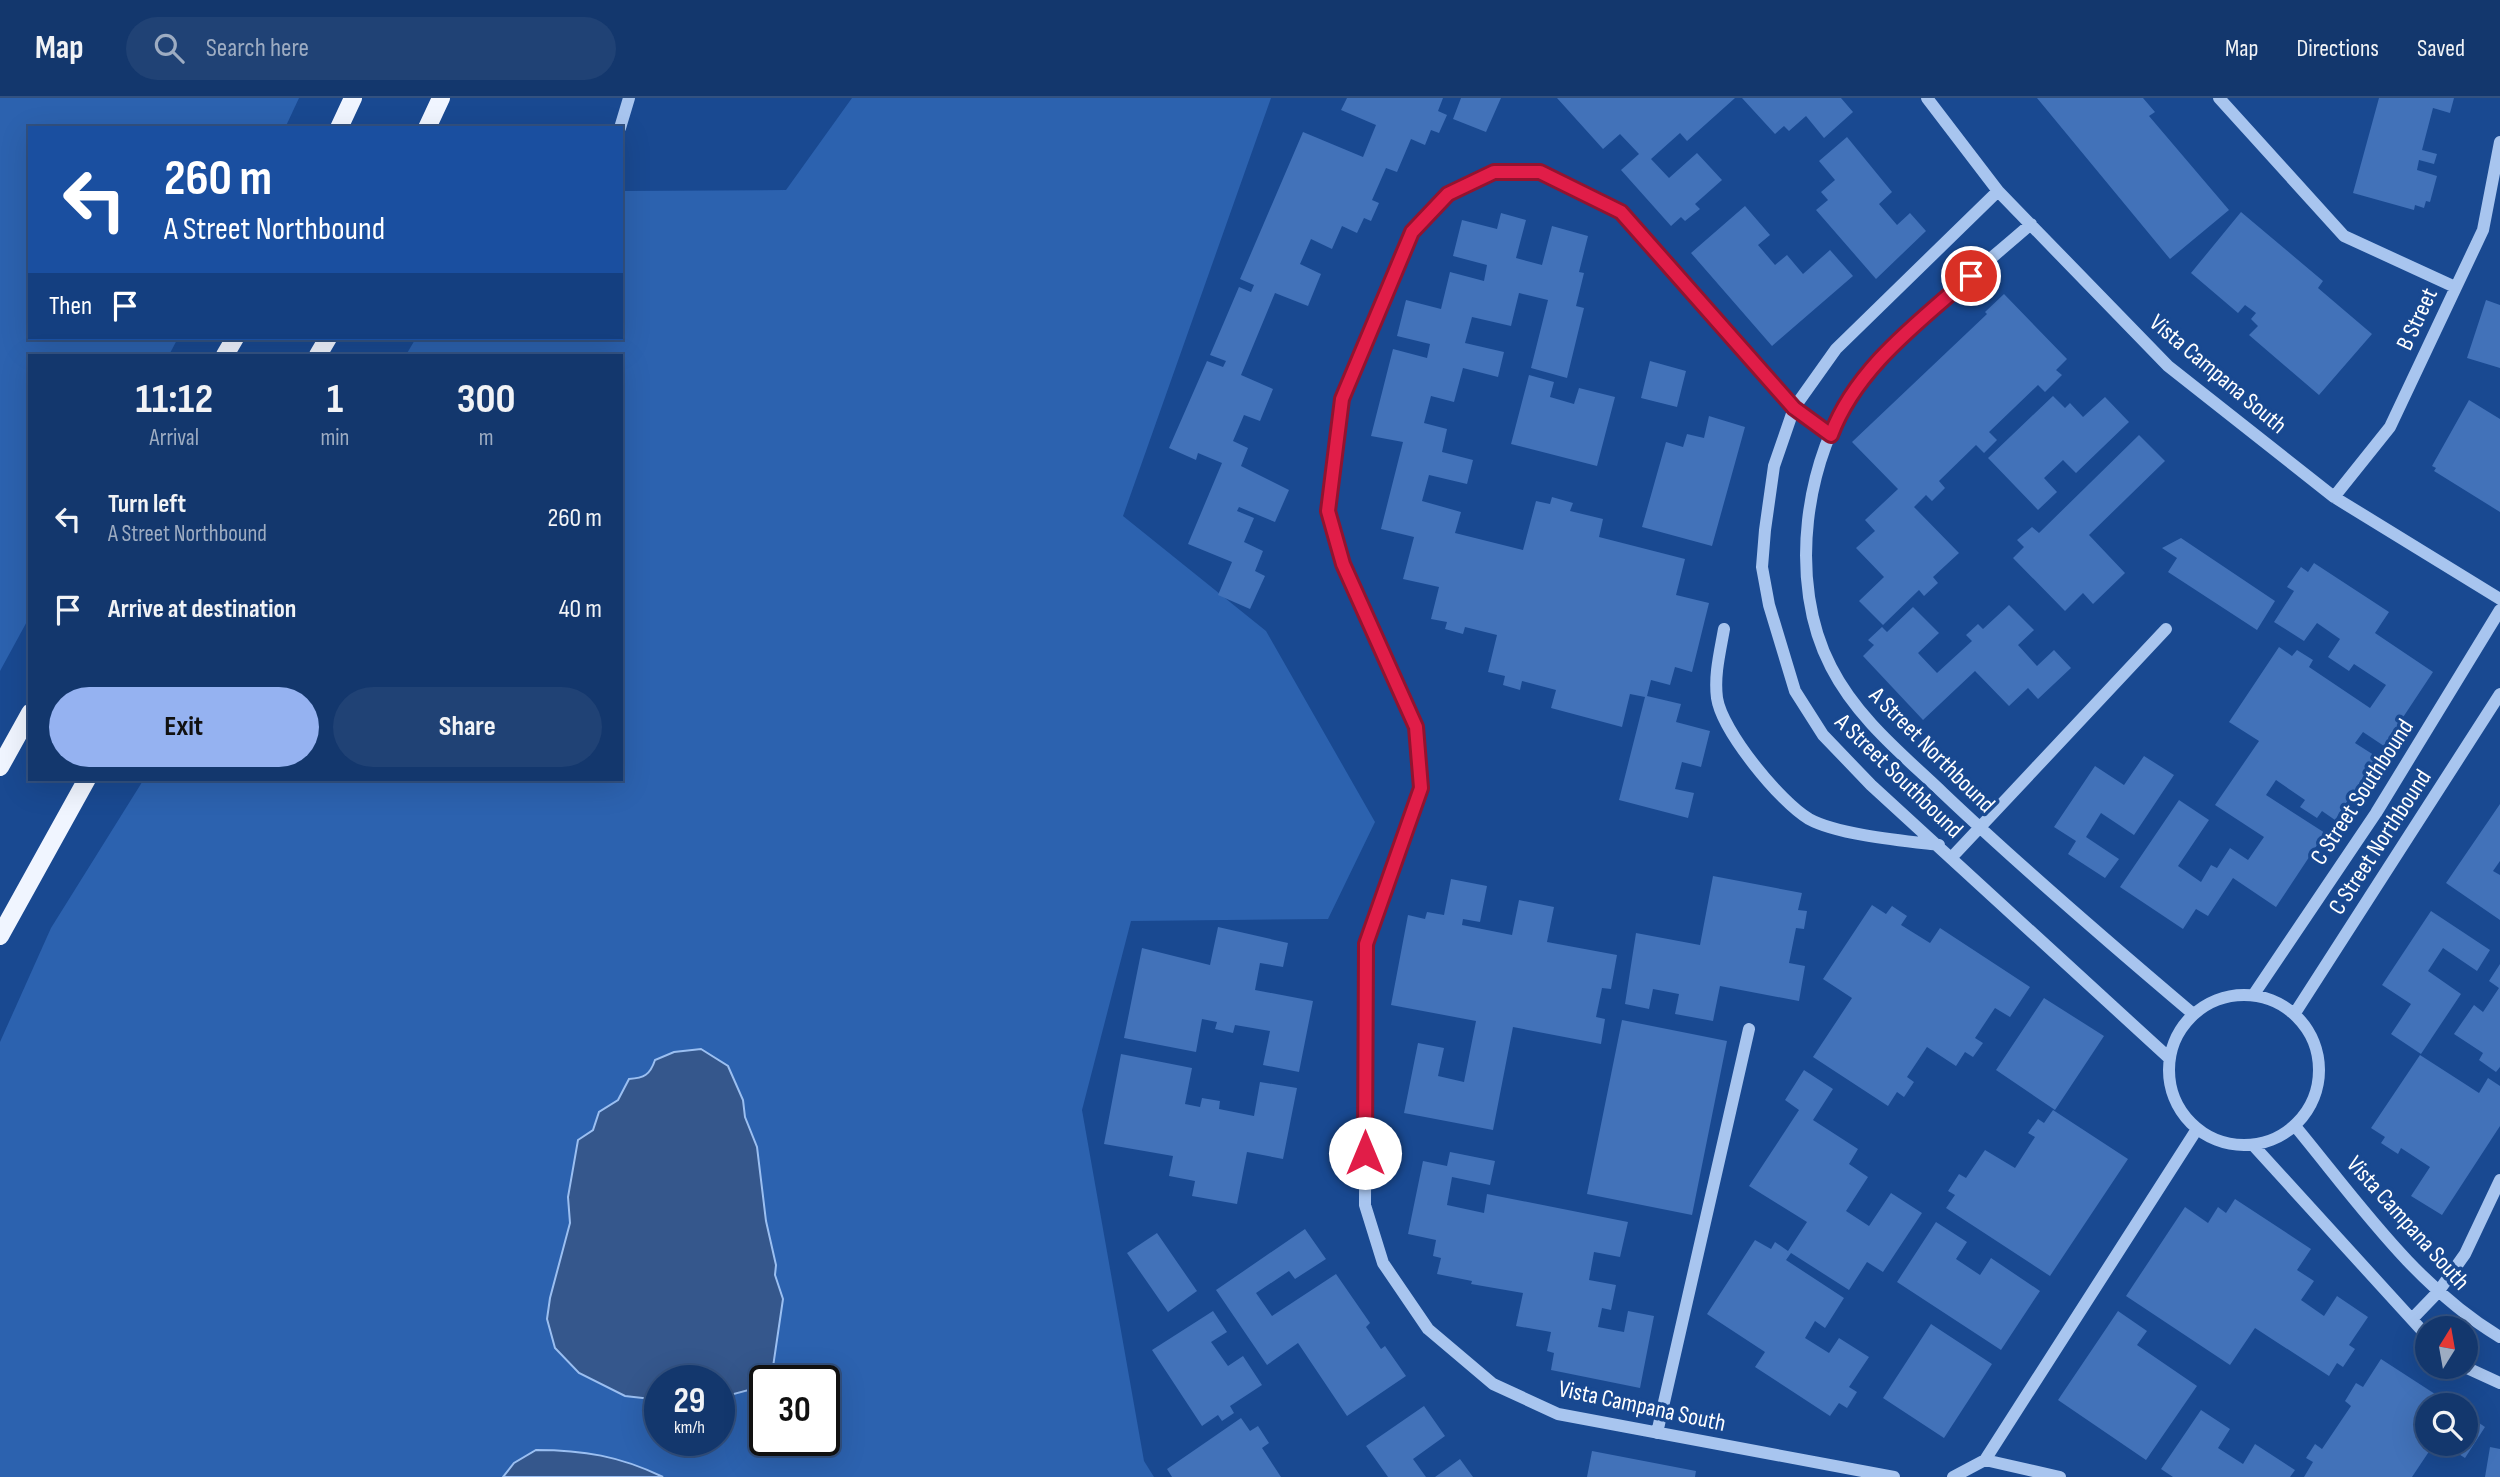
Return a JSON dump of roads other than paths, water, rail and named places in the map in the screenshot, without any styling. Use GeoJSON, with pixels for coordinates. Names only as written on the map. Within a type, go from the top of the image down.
{"type":"FeatureCollection","features":[{"type":"Feature","properties":{"kind":"main road"},"geometry":{"type":"LineString","coordinates":[[340,126],[353,98]]}},
{"type":"Feature","properties":{"kind":"main road"},"geometry":{"type":"LineString","coordinates":[[428,126],[441,98]]}},
{"type":"Feature","properties":{"kind":"main road"},"geometry":{"type":"LineString","coordinates":[[0,767],[28,717]]}},
{"type":"Feature","properties":{"kind":"main road"},"geometry":{"type":"LineString","coordinates":[[0,936],[86,781]]}},
{"type":"Feature","properties":{"kind":"street"},"geometry":{"type":"LineString","coordinates":[[621,126],[629,98]]}},
{"type":"Feature","properties":{"kind":"street","name":"Vista Campana South"},"geometry":{"type":"LineString","coordinates":[[1927,98],[1963,149],[1998,191],[2168,366],[2334,498],[2500,599]]}},
{"type":"Feature","properties":{"kind":"street"},"geometry":{"type":"LineString","coordinates":[[2218,98],[2344,236],[2455,287]]}},
{"type":"Feature","properties":{"kind":"street","name":"B Street"},"geometry":{"type":"LineString","coordinates":[[2334,498],[2390,427],[2483,230],[2500,142]]}},
{"type":"Feature","properties":{"kind":"street","name":"Vista Campana South"},"geometry":{"type":"LineString","coordinates":[[1831,435],[1794,408],[1621,212],[1540,172],[1494,172],[1448,194],[1412,232],[1342,399],[1328,511],[1343,564],[1416,727],[1421,788],[1366,944],[1365,1205],[1382,1263],[1428,1329],[1493,1384],[1558,1414],[1894,1477]]}},
{"type":"Feature","properties":{"kind":"street","name":"A Street Southbound"},"geometry":{"type":"LineString","coordinates":[[1998,191],[1845,339],[1794,408],[1774,466],[1762,567],[1777,641],[1795,691],[1823,735],[1871,785],[1940,845],[2168,1057]]}},
{"type":"Feature","properties":{"kind":"street","name":"A Street Northbound"},"geometry":{"type":"LineString","coordinates":[[2031,224],[1912,328],[1861,380],[1839,413],[1806,518],[1807,576],[1816,628],[1830,666],[1853,704],[1979,828],[2192,1013]]}},
{"type":"Feature","properties":{"kind":"street","name":"C Street Southbound"},"geometry":{"type":"LineString","coordinates":[[2254,994],[2376,813],[2500,610]]}},
{"type":"Feature","properties":{"kind":"street"},"geometry":{"type":"LineString","coordinates":[[1952,857],[2166,628]]}},
{"type":"Feature","properties":{"kind":"street"},"geometry":{"type":"LineString","coordinates":[[1724,629],[1716,677],[1718,701],[1731,730],[1762,777],[1809,819],[1867,836],[1940,845]]}},
{"type":"Feature","properties":{"kind":"street","name":"C Street Northbound"},"geometry":{"type":"LineString","coordinates":[[2295,1013],[2500,694]]}},
{"type":"Feature","properties":{"kind":"street"},"geometry":{"type":"LineString","coordinates":[[2254,994],[2295,1013],[2317,1048],[2318,1090],[2295,1126],[2253,1146],[2223,1143],[2197,1129],[2172,1097],[2168,1057],[2192,1013],[2221,996],[2254,994]]}},
{"type":"Feature","properties":{"kind":"street"},"geometry":{"type":"LineString","coordinates":[[1657,1433],[1749,1029]]}},
{"type":"Feature","properties":{"kind":"street","name":"Vista Campana South"},"geometry":{"type":"LineString","coordinates":[[2295,1126],[2389,1239],[2438,1292],[2467,1317],[2500,1337]]}},
{"type":"Feature","properties":{"kind":"street"},"geometry":{"type":"LineString","coordinates":[[1953,1477],[1984,1460],[2197,1129]]}},
{"type":"Feature","properties":{"kind":"street"},"geometry":{"type":"LineString","coordinates":[[2253,1146],[2415,1322]]}},
{"type":"Feature","properties":{"kind":"street"},"geometry":{"type":"LineString","coordinates":[[2412,1319],[2438,1292],[2465,1254],[2500,1180]]}},
{"type":"Feature","properties":{"kind":"street"},"geometry":{"type":"LineString","coordinates":[[2478,1373],[2500,1383]]}},
{"type":"Feature","properties":{"kind":"street"},"geometry":{"type":"LineString","coordinates":[[1984,1460],[2060,1477]]}}]}
